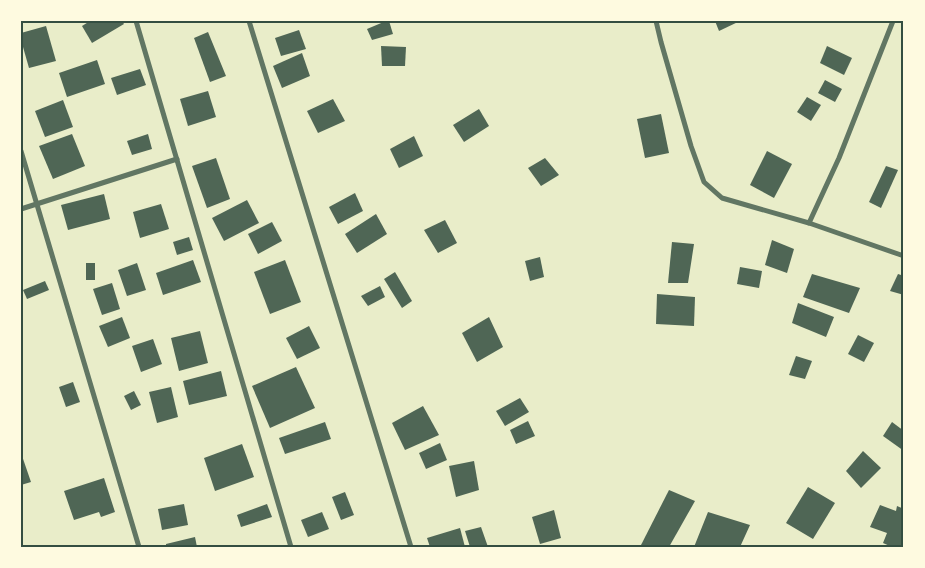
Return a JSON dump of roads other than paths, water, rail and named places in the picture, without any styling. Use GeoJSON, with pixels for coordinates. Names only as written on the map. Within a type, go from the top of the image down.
{"type":"FeatureCollection","features":[{"type":"Feature","properties":{"kind":"street"},"geometry":{"type":"LineString","coordinates":[[136,21],[291,547]]}},
{"type":"Feature","properties":{"kind":"street"},"geometry":{"type":"LineString","coordinates":[[249,21],[411,547]]}},
{"type":"Feature","properties":{"kind":"street"},"geometry":{"type":"LineString","coordinates":[[656,21],[691,146],[704,182],[722,198],[809,223],[904,256]]}},
{"type":"Feature","properties":{"kind":"street"},"geometry":{"type":"LineString","coordinates":[[809,223],[839,158],[893,21]]}},
{"type":"Feature","properties":{"kind":"street"},"geometry":{"type":"LineString","coordinates":[[21,151],[139,547]]}},
{"type":"Feature","properties":{"kind":"street"},"geometry":{"type":"LineString","coordinates":[[21,208],[177,159]]}}]}
